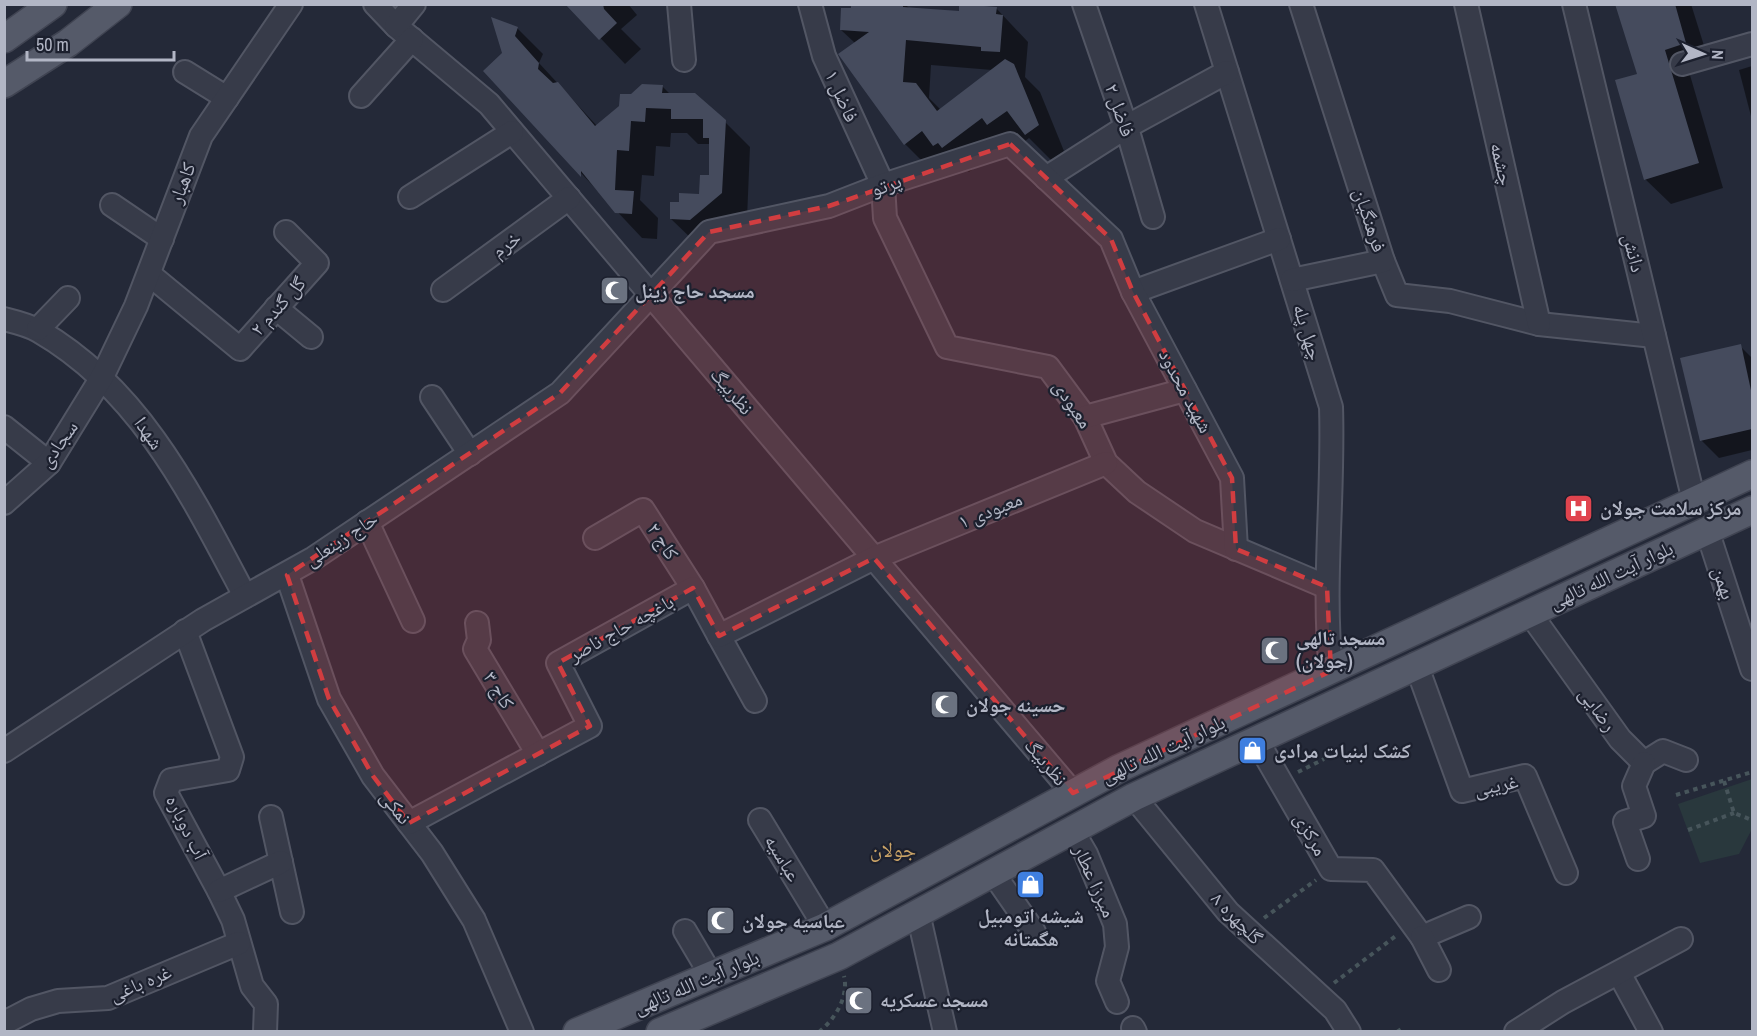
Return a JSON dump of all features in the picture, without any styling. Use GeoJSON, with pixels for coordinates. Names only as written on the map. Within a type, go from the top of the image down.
{"type":"FeatureCollection","features":[{"type":"Feature","properties":{"kind":"main road"},"geometry":{"type":"LineString","coordinates":[[4,39],[53,4]]}},
{"type":"Feature","properties":{"kind":"main road"},"geometry":{"type":"LineString","coordinates":[[4,84],[68,44],[118,4]]}},
{"type":"Feature","properties":{"kind":"main road","name":"بلوار آیت الله تالهی"},"geometry":{"type":"LineString","coordinates":[[577,1032],[825,927],[1120,768],[1752,474]]}},
{"type":"Feature","properties":{"kind":"main road","name":"بلوار آیت الله تالهی"},"geometry":{"type":"LineString","coordinates":[[660,1032],[839,956],[1134,797],[1342,698],[1752,510]]}},
{"type":"Feature","properties":{"kind":"main road"},"geometry":{"type":"LineString","coordinates":[[1331,671],[1342,698]]}},
{"type":"Feature","properties":{"kind":"main road"},"geometry":{"type":"LineString","coordinates":[[825,927],[839,956]]}},
{"type":"Feature","properties":{"kind":"street","name":"کاهبار"},"geometry":{"type":"LineString","coordinates":[[102,377],[149,274],[201,136],[291,4]]}},
{"type":"Feature","properties":{"kind":"street","name":"نظربیگ"},"geometry":{"type":"LineString","coordinates":[[375,4],[404,33],[489,104],[1073,793]]}},
{"type":"Feature","properties":{"kind":"street"},"geometry":{"type":"LineString","coordinates":[[361,96],[404,33],[414,4]]}},
{"type":"Feature","properties":{"kind":"street"},"geometry":{"type":"LineString","coordinates":[[679,4],[684,60]]}},
{"type":"Feature","properties":{"kind":"street","name":"فاضل ۱"},"geometry":{"type":"LineString","coordinates":[[810,4],[824,56],[882,185]]}},
{"type":"Feature","properties":{"kind":"street","name":"فاضل ۲"},"geometry":{"type":"LineString","coordinates":[[1084,4],[1126,127],[1153,217]]}},
{"type":"Feature","properties":{"kind":"street","name":"چهل پله"},"geometry":{"type":"LineString","coordinates":[[1206,4],[1332,406],[1333,460],[1327,587],[1331,671]]}},
{"type":"Feature","properties":{"kind":"street"},"geometry":{"type":"LineString","coordinates":[[1287,4],[1307,4]]}},
{"type":"Feature","properties":{"kind":"street","name":"چشمه"},"geometry":{"type":"LineString","coordinates":[[1466,4],[1539,324]]}},
{"type":"Feature","properties":{"kind":"street","name":"دانش"},"geometry":{"type":"LineString","coordinates":[[1574,4],[1694,501]]}},
{"type":"Feature","properties":{"kind":"street","name":"فرهنگیان"},"geometry":{"type":"LineString","coordinates":[[1301,5],[1383,261],[1397,295],[1450,301],[1539,324]]}},
{"type":"Feature","properties":{"kind":"street"},"geometry":{"type":"LineString","coordinates":[[1682,64],[1752,44]]}},
{"type":"Feature","properties":{"kind":"street"},"geometry":{"type":"LineString","coordinates":[[186,72],[227,98]]}},
{"type":"Feature","properties":{"kind":"street"},"geometry":{"type":"LineString","coordinates":[[1046,178],[1126,127],[1227,72]]}},
{"type":"Feature","properties":{"kind":"street"},"geometry":{"type":"LineString","coordinates":[[410,197],[512,132]]}},
{"type":"Feature","properties":{"kind":"street","name":"پرتو"},"geometry":{"type":"LineString","coordinates":[[651,294],[709,232],[829,206],[882,185],[1010,144],[1111,239]]}},
{"type":"Feature","properties":{"kind":"street","name":"معبودی"},"geometry":{"type":"LineString","coordinates":[[882,185],[885,218],[947,347],[1048,367],[1085,417],[1106,463],[1137,492],[1195,531],[1327,587]]}},
{"type":"Feature","properties":{"kind":"street","name":"خرم"},"geometry":{"type":"LineString","coordinates":[[443,290],[569,198]]}},
{"type":"Feature","properties":{"kind":"street"},"geometry":{"type":"LineString","coordinates":[[112,205],[162,239]]}},
{"type":"Feature","properties":{"kind":"street","name":"گل گندم ۲"},"geometry":{"type":"LineString","coordinates":[[149,274],[240,348],[317,263],[286,232]]}},
{"type":"Feature","properties":{"kind":"street","name":"شهید محدود"},"geometry":{"type":"LineString","coordinates":[[1111,239],[1133,292],[1232,478],[1236,549]]}},
{"type":"Feature","properties":{"kind":"street"},"geometry":{"type":"LineString","coordinates":[[1133,292],[1279,239]]}},
{"type":"Feature","properties":{"kind":"street"},"geometry":{"type":"LineString","coordinates":[[1292,280],[1383,261]]}},
{"type":"Feature","properties":{"kind":"street","name":"حاج زینعلی"},"geometry":{"type":"LineString","coordinates":[[4,750],[185,631],[245,596],[287,575],[560,393],[651,294]]}},
{"type":"Feature","properties":{"kind":"street"},"geometry":{"type":"LineString","coordinates":[[38,329],[68,298]]}},
{"type":"Feature","properties":{"kind":"street"},"geometry":{"type":"LineString","coordinates":[[276,308],[311,337]]}},
{"type":"Feature","properties":{"kind":"street","name":"شهدا"},"geometry":{"type":"LineString","coordinates":[[4,319],[38,329],[102,377],[129,404],[201,513],[245,596]]}},
{"type":"Feature","properties":{"kind":"street"},"geometry":{"type":"LineString","coordinates":[[1539,324],[1654,336]]}},
{"type":"Feature","properties":{"kind":"street","name":"سجادی"},"geometry":{"type":"LineString","coordinates":[[4,503],[49,463],[102,377]]}},
{"type":"Feature","properties":{"kind":"street"},"geometry":{"type":"LineString","coordinates":[[1085,417],[1185,390]]}},
{"type":"Feature","properties":{"kind":"street"},"geometry":{"type":"LineString","coordinates":[[432,397],[470,454]]}},
{"type":"Feature","properties":{"kind":"street"},"geometry":{"type":"LineString","coordinates":[[4,427],[49,463]]}},
{"type":"Feature","properties":{"kind":"street","name":"معبودی ۱"},"geometry":{"type":"LineString","coordinates":[[874,558],[1106,463]]}},
{"type":"Feature","properties":{"kind":"street","name":"کاج ۲"},"geometry":{"type":"LineString","coordinates":[[595,538],[643,510],[693,588]]}},
{"type":"Feature","properties":{"kind":"street"},"geometry":{"type":"LineString","coordinates":[[367,522],[413,621]]}},
{"type":"Feature","properties":{"kind":"street","name":"بهمن"},"geometry":{"type":"LineString","coordinates":[[1707,530],[1752,669]]}},
{"type":"Feature","properties":{"kind":"street"},"geometry":{"type":"LineString","coordinates":[[719,636],[874,558]]}},
{"type":"Feature","properties":{"kind":"street","name":"نمکی"},"geometry":{"type":"LineString","coordinates":[[287,575],[329,699],[373,776],[432,853],[474,920],[522,1032]]}},
{"type":"Feature","properties":{"kind":"street","name":"باغچه حاج ناصر"},"geometry":{"type":"LineString","coordinates":[[409,823],[590,726],[558,663],[693,588],[755,701]]}},
{"type":"Feature","properties":{"kind":"street","name":"رضایی"},"geometry":{"type":"LineString","coordinates":[[1529,612],[1620,739],[1644,764]]}},
{"type":"Feature","properties":{"kind":"street","name":"کاج ۳"},"geometry":{"type":"LineString","coordinates":[[477,623],[479,640],[475,649],[538,754]]}},
{"type":"Feature","properties":{"kind":"street","name":"آب دوباره"},"geometry":{"type":"LineString","coordinates":[[185,631],[232,757],[228,770],[171,780],[166,792],[233,920],[252,986],[266,1004],[265,1032]]}},
{"type":"Feature","properties":{"kind":"street","name":"غریبی"},"geometry":{"type":"LineString","coordinates":[[1416,664],[1462,791],[1525,776],[1566,873]]}},
{"type":"Feature","properties":{"kind":"street","name":"مرکزی"},"geometry":{"type":"LineString","coordinates":[[1256,739],[1331,869],[1373,870],[1417,930]]}},
{"type":"Feature","properties":{"kind":"street"},"geometry":{"type":"LineString","coordinates":[[1638,859],[1625,822],[1644,816],[1634,786],[1644,764],[1664,751],[1686,760]]}},
{"type":"Feature","properties":{"kind":"street","name":"گلچهره ۸"},"geometry":{"type":"LineString","coordinates":[[1134,797],[1228,912],[1335,1010],[1349,1032]]}},
{"type":"Feature","properties":{"kind":"street"},"geometry":{"type":"LineString","coordinates":[[271,817],[292,912]]}},
{"type":"Feature","properties":{"kind":"street","name":"عباسیه"},"geometry":{"type":"LineString","coordinates":[[760,820],[825,927]]}},
{"type":"Feature","properties":{"kind":"street","name":"میرزا عطار"},"geometry":{"type":"LineString","coordinates":[[1072,830],[1086,854],[1115,924],[1117,947],[1108,981],[1117,1002]]}},
{"type":"Feature","properties":{"kind":"street"},"geometry":{"type":"LineString","coordinates":[[219,891],[281,862]]}},
{"type":"Feature","properties":{"kind":"street"},"geometry":{"type":"LineString","coordinates":[[993,873],[1034,932]]}},
{"type":"Feature","properties":{"kind":"street"},"geometry":{"type":"LineString","coordinates":[[918,913],[945,1032]]}},
{"type":"Feature","properties":{"kind":"street"},"geometry":{"type":"LineString","coordinates":[[1439,970],[1417,930],[1469,917]]}},
{"type":"Feature","properties":{"kind":"street"},"geometry":{"type":"LineString","coordinates":[[685,931],[711,975]]}},
{"type":"Feature","properties":{"kind":"street"},"geometry":{"type":"LineString","coordinates":[[1516,1032],[1681,939]]}},
{"type":"Feature","properties":{"kind":"street","name":"غره باغی"},"geometry":{"type":"LineString","coordinates":[[4,1023],[31,1009],[58,1001],[108,998],[239,943]]}},
{"type":"Feature","properties":{"kind":"street"},"geometry":{"type":"LineString","coordinates":[[1619,973],[1651,1032]]}},
{"type":"Feature","properties":{"kind":"path"},"geometry":{"type":"LineString","coordinates":[[1280,780],[1324,759]]}},
{"type":"Feature","properties":{"kind":"path"},"geometry":{"type":"LineString","coordinates":[[1676,795],[1752,772]]}},
{"type":"Feature","properties":{"kind":"path"},"geometry":{"type":"LineString","coordinates":[[1724,781],[1734,813]]}},
{"type":"Feature","properties":{"kind":"path"},"geometry":{"type":"LineString","coordinates":[[1688,830],[1734,813],[1752,820]]}},
{"type":"Feature","properties":{"kind":"path"},"geometry":{"type":"LineString","coordinates":[[1247,930],[1331,869]]}},
{"type":"Feature","properties":{"kind":"path"},"geometry":{"type":"LineString","coordinates":[[1318,995],[1417,930]]}},
{"type":"Feature","properties":{"kind":"path"},"geometry":{"type":"LineString","coordinates":[[819,1032],[831,1023],[847,989],[839,956]]}},
{"type":"Feature","properties":{"kind":"path"},"geometry":{"type":"LineString","coordinates":[[1397,1032],[1403,1028]]}},
{"type":"Feature","properties":{"kind":"highlighted area"},"geometry":{"type":"Polygon","coordinates":[[[1010,144],[1111,239],[1133,292],[1232,478],[1236,549],[1327,587],[1331,671],[1073,793],[874,558],[719,636],[693,588],[558,663],[590,726],[409,823],[373,776],[329,699],[287,575],[560,393],[709,232],[829,206],[1010,144]]]}},
{"type":"Feature","properties":{"kind":"shaded area"},"geometry":{"type":"Polygon","coordinates":[[[1752,779],[1752,829],[1739,854],[1700,863],[1678,804],[1752,779]]]}},
{"type":"Feature","properties":{"kind":"building"},"geometry":{"type":"Polygon","coordinates":[[[565,4],[603,4],[604,9],[617,23],[599,40],[565,4]]]}},
{"type":"Feature","properties":{"kind":"building"},"geometry":{"type":"Polygon","coordinates":[[[851,4],[903,4],[903,7],[959,11],[959,4],[997,7],[996,14],[1003,15],[1000,52],[981,51],[981,47],[906,40],[903,82],[916,83],[937,111],[1005,59],[1014,64],[1039,125],[1025,135],[1007,111],[987,125],[982,118],[942,148],[938,143],[933,146],[922,131],[904,145],[838,54],[869,32],[840,30],[841,8],[851,8],[851,4]]]}},
{"type":"Feature","properties":{"kind":"building"},"geometry":{"type":"Polygon","coordinates":[[[1615,4],[1675,4],[1686,43],[1665,50],[1699,163],[1644,180],[1615,80],[1637,74],[1615,4]]]}},
{"type":"Feature","properties":{"kind":"building"},"geometry":{"type":"Polygon","coordinates":[[[491,17],[518,27],[515,36],[539,63],[538,69],[553,83],[558,82],[595,126],[619,106],[620,94],[631,94],[642,84],[663,85],[662,93],[695,93],[726,120],[722,193],[690,220],[670,219],[670,202],[679,202],[679,193],[699,194],[700,175],[709,175],[709,138],[703,138],[703,119],[671,119],[671,109],[646,108],[645,122],[631,121],[629,151],[617,150],[615,190],[634,191],[632,214],[615,213],[581,171],[581,177],[483,71],[502,53],[491,17]]]}},
{"type":"Feature","properties":{"kind":"building"},"geometry":{"type":"Polygon","coordinates":[[[1741,344],[1752,395],[1752,429],[1700,441],[1680,358],[1741,344]]]}},
{"type":"Feature","properties":{"kind":"place","name":"مسجد حاج زینل"},"geometry":{"type":"Point","coordinates":[614,291]}},
{"type":"Feature","properties":{"kind":"place","name":"مرکز سلامت جولان"},"geometry":{"type":"Point","coordinates":[1579,508]}},
{"type":"Feature","properties":{"kind":"place","name":"مسجد تالهی (جولان)"},"geometry":{"type":"Point","coordinates":[1275,650]}},
{"type":"Feature","properties":{"kind":"place","name":"حسینه جولان"},"geometry":{"type":"Point","coordinates":[945,705]}},
{"type":"Feature","properties":{"kind":"place","name":"کشک لبنیات مرادی"},"geometry":{"type":"Point","coordinates":[1253,751]}},
{"type":"Feature","properties":{"kind":"place","name":"شیشه اتومبیل هگمتانه"},"geometry":{"type":"Point","coordinates":[1031,885]}},
{"type":"Feature","properties":{"kind":"place","name":"عباسیه جولان"},"geometry":{"type":"Point","coordinates":[721,921]}},
{"type":"Feature","properties":{"kind":"place","name":"مسجد عسکریه"},"geometry":{"type":"Point","coordinates":[859,1000]}},
{"type":"Feature","properties":{"kind":"district","name":"جولان"},"geometry":{"type":"Point","coordinates":[893,850]}}]}
